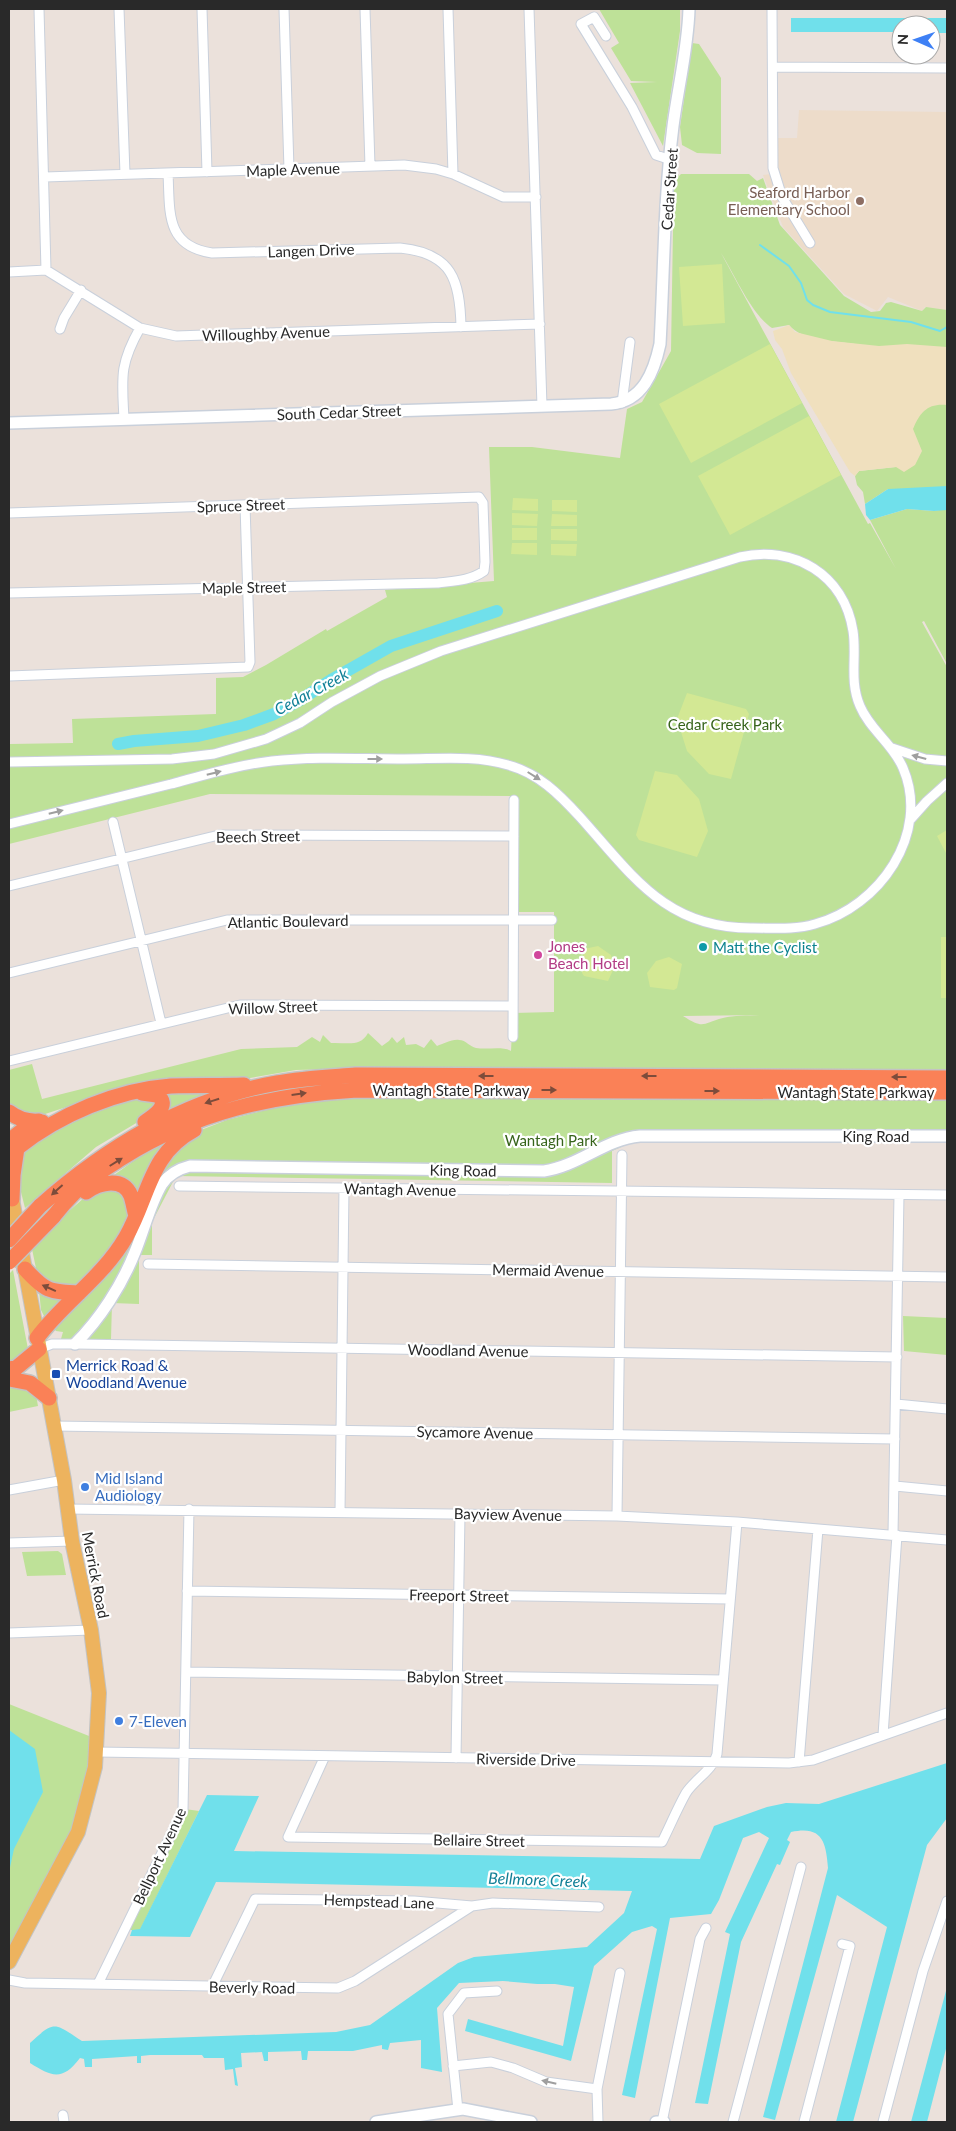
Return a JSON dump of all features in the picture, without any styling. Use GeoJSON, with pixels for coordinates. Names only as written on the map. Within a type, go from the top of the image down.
{"type":"FeatureCollection","features":[{"type":"Feature","properties":{"kind":"highway","name":"Wantagh State Parkway"},"geometry":{"type":"LineString","coordinates":[[9,1240],[40,1206],[81,1171],[130,1137],[164,1119],[219,1098],[278,1090],[356,1075],[947,1078]]}},
{"type":"Feature","properties":{"kind":"highway"},"geometry":{"type":"LineString","coordinates":[[9,1141],[23,1130],[46,1121],[136,1092],[172,1086],[278,1090]]}},
{"type":"Feature","properties":{"kind":"highway","name":"Wantagh State Parkway"},"geometry":{"type":"LineString","coordinates":[[9,1262],[77,1190],[104,1169],[136,1149],[170,1132],[207,1116],[278,1090],[947,1092]]}},
{"type":"Feature","properties":{"kind":"highway"},"geometry":{"type":"LineString","coordinates":[[9,1369],[16,1368],[38,1343],[50,1322],[109,1262],[125,1239],[160,1159],[177,1140],[278,1090]]}},
{"type":"Feature","properties":{"kind":"highway"},"geometry":{"type":"LineString","coordinates":[[81,1171],[157,1114],[162,1107],[160,1097],[151,1093],[136,1092]]}},
{"type":"Feature","properties":{"kind":"highway"},"geometry":{"type":"LineString","coordinates":[[9,1112],[17,1118],[30,1122],[46,1121]]}},
{"type":"Feature","properties":{"kind":"highway"},"geometry":{"type":"LineString","coordinates":[[12,1199],[17,1148],[50,1124],[70,1114]]}},
{"type":"Feature","properties":{"kind":"highway"},"geometry":{"type":"LineString","coordinates":[[53,1217],[93,1187],[104,1182],[114,1183],[123,1187],[130,1194],[136,1216]]}},
{"type":"Feature","properties":{"kind":"highway"},"geometry":{"type":"LineString","coordinates":[[25,1269],[46,1289],[57,1292],[79,1293]]}},
{"type":"Feature","properties":{"kind":"highway"},"geometry":{"type":"LineString","coordinates":[[9,1380],[30,1383],[48,1398]]}},
{"type":"Feature","properties":{"kind":"main road","name":"Merrick Road"},"geometry":{"type":"LineString","coordinates":[[9,1180],[64,1480],[72,1542],[91,1630],[99,1693],[97,1752],[90,1791],[78,1832],[9,1962]]}},
{"type":"Feature","properties":{"kind":"street"},"geometry":{"type":"LineString","coordinates":[[9,272],[46,270],[39,9]]}},
{"type":"Feature","properties":{"kind":"street"},"geometry":{"type":"LineString","coordinates":[[119,9],[124,174]]}},
{"type":"Feature","properties":{"kind":"street"},"geometry":{"type":"LineString","coordinates":[[202,9],[207,172]]}},
{"type":"Feature","properties":{"kind":"street"},"geometry":{"type":"LineString","coordinates":[[284,9],[289,169]]}},
{"type":"Feature","properties":{"kind":"street"},"geometry":{"type":"LineString","coordinates":[[366,9],[370,166]]}},
{"type":"Feature","properties":{"kind":"street"},"geometry":{"type":"LineString","coordinates":[[448,9],[453,174]]}},
{"type":"Feature","properties":{"kind":"street"},"geometry":{"type":"LineString","coordinates":[[529,9],[542,406]]}},
{"type":"Feature","properties":{"kind":"street","name":"Cedar Street"},"geometry":{"type":"LineString","coordinates":[[622,403],[642,390],[653,370],[660,344],[673,127],[687,39],[689,9]]}},
{"type":"Feature","properties":{"kind":"street"},"geometry":{"type":"LineString","coordinates":[[772,9],[773,168],[782,197],[810,243]]}},
{"type":"Feature","properties":{"kind":"street"},"geometry":{"type":"LineString","coordinates":[[606,36],[594,18],[581,24],[632,107],[656,155],[671,160]]}},
{"type":"Feature","properties":{"kind":"street"},"geometry":{"type":"LineString","coordinates":[[773,67],[947,68]]}},
{"type":"Feature","properties":{"kind":"street","name":"Maple Avenue"},"geometry":{"type":"LineString","coordinates":[[45,177],[419,166],[453,174],[503,196],[536,197]]}},
{"type":"Feature","properties":{"kind":"street","name":"Langen Drive"},"geometry":{"type":"LineString","coordinates":[[168,173],[170,216],[175,231],[184,242],[198,251],[212,253],[417,249],[432,255],[446,266],[456,281],[460,298],[461,327]]}},
{"type":"Feature","properties":{"kind":"street","name":"Willoughby Avenue"},"geometry":{"type":"LineString","coordinates":[[46,270],[140,328],[176,336],[540,324]]}},
{"type":"Feature","properties":{"kind":"street"},"geometry":{"type":"LineString","coordinates":[[60,329],[64,318],[81,290]]}},
{"type":"Feature","properties":{"kind":"street"},"geometry":{"type":"LineString","coordinates":[[124,419],[122,375],[128,350],[140,328]]}},
{"type":"Feature","properties":{"kind":"street"},"geometry":{"type":"LineString","coordinates":[[622,403],[630,342]]}},
{"type":"Feature","properties":{"kind":"street","name":"South Cedar Street"},"geometry":{"type":"LineString","coordinates":[[9,423],[622,403]]}},
{"type":"Feature","properties":{"kind":"street","name":"Spruce Street"},"geometry":{"type":"LineString","coordinates":[[9,513],[479,497],[483,503],[485,562],[484,570],[478,575]]}},
{"type":"Feature","properties":{"kind":"street"},"geometry":{"type":"LineString","coordinates":[[9,676],[248,667],[250,662],[245,505]]}},
{"type":"Feature","properties":{"kind":"street"},"geometry":{"type":"LineString","coordinates":[[9,762],[172,759],[198,757],[230,750],[273,736],[300,723],[364,684],[441,650],[740,557],[767,554],[794,558],[805,563],[823,576],[839,593],[850,614],[853,628],[852,669],[860,706],[874,728],[892,748],[907,780],[911,806],[910,820],[904,841],[885,878],[864,899],[840,914],[817,924],[798,928],[734,928],[717,926],[690,918],[676,911],[647,890],[555,792],[529,773],[494,762],[361,759],[272,761],[221,771],[9,824]]}},
{"type":"Feature","properties":{"kind":"street","name":"Maple Street"},"geometry":{"type":"LineString","coordinates":[[9,593],[438,583],[465,580],[478,575]]}},
{"type":"Feature","properties":{"kind":"street"},"geometry":{"type":"LineString","coordinates":[[892,748],[925,759],[947,761]]}},
{"type":"Feature","properties":{"kind":"street"},"geometry":{"type":"LineString","coordinates":[[910,820],[932,796],[947,784]]}},
{"type":"Feature","properties":{"kind":"street"},"geometry":{"type":"LineString","coordinates":[[513,1037],[514,800]]}},
{"type":"Feature","properties":{"kind":"street"},"geometry":{"type":"LineString","coordinates":[[113,822],[161,1023]]}},
{"type":"Feature","properties":{"kind":"street","name":"Beech Street"},"geometry":{"type":"LineString","coordinates":[[9,886],[121,857],[219,835],[514,836]]}},
{"type":"Feature","properties":{"kind":"street","name":"Atlantic Boulevard"},"geometry":{"type":"LineString","coordinates":[[9,972],[227,920],[552,920]]}},
{"type":"Feature","properties":{"kind":"street","name":"Willow Street"},"geometry":{"type":"LineString","coordinates":[[9,1061],[240,1005],[513,1006]]}},
{"type":"Feature","properties":{"kind":"street","name":"King Road"},"geometry":{"type":"LineString","coordinates":[[75,1344],[87,1332],[112,1298],[134,1255],[162,1185],[170,1175],[179,1169],[190,1166],[544,1171],[558,1169],[621,1139],[640,1136],[947,1136]]}},
{"type":"Feature","properties":{"kind":"street"},"geometry":{"type":"LineString","coordinates":[[618,1516],[622,1155]]}},
{"type":"Feature","properties":{"kind":"street","name":"Wantagh Avenue"},"geometry":{"type":"LineString","coordinates":[[179,1186],[947,1195]]}},
{"type":"Feature","properties":{"kind":"street"},"geometry":{"type":"LineString","coordinates":[[340,1512],[344,1188]]}},
{"type":"Feature","properties":{"kind":"street"},"geometry":{"type":"LineString","coordinates":[[883,1735],[895,1535],[894,1486],[899,1195]]}},
{"type":"Feature","properties":{"kind":"street","name":"Mermaid Avenue"},"geometry":{"type":"LineString","coordinates":[[148,1264],[947,1277]]}},
{"type":"Feature","properties":{"kind":"street","name":"Woodland Avenue"},"geometry":{"type":"LineString","coordinates":[[38,1343],[897,1357]]}},
{"type":"Feature","properties":{"kind":"street"},"geometry":{"type":"LineString","coordinates":[[896,1404],[947,1409]]}},
{"type":"Feature","properties":{"kind":"street","name":"Sycamore Avenue"},"geometry":{"type":"LineString","coordinates":[[54,1426],[895,1439]]}},
{"type":"Feature","properties":{"kind":"street"},"geometry":{"type":"LineString","coordinates":[[9,1490],[64,1480]]}},
{"type":"Feature","properties":{"kind":"street"},"geometry":{"type":"LineString","coordinates":[[894,1486],[947,1490]]}},
{"type":"Feature","properties":{"kind":"street","name":"Bayview Avenue"},"geometry":{"type":"LineString","coordinates":[[68,1509],[188,1509],[618,1516],[737,1522],[947,1540]]}},
{"type":"Feature","properties":{"kind":"street","name":"Bellport Avenue"},"geometry":{"type":"LineString","coordinates":[[98,1984],[183,1810],[188,1509]]}},
{"type":"Feature","properties":{"kind":"street"},"geometry":{"type":"LineString","coordinates":[[456,1758],[460,1514]]}},
{"type":"Feature","properties":{"kind":"street"},"geometry":{"type":"LineString","coordinates":[[715,1762],[737,1522]]}},
{"type":"Feature","properties":{"kind":"street"},"geometry":{"type":"LineString","coordinates":[[799,1762],[818,1529]]}},
{"type":"Feature","properties":{"kind":"street"},"geometry":{"type":"LineString","coordinates":[[9,1543],[72,1542]]}},
{"type":"Feature","properties":{"kind":"street","name":"Freeport Street"},"geometry":{"type":"LineString","coordinates":[[187,1591],[730,1599]]}},
{"type":"Feature","properties":{"kind":"street"},"geometry":{"type":"LineString","coordinates":[[9,1633],[91,1630]]}},
{"type":"Feature","properties":{"kind":"street","name":"Babylon Street"},"geometry":{"type":"LineString","coordinates":[[186,1672],[723,1680]]}},
{"type":"Feature","properties":{"kind":"street","name":"Riverside Drive"},"geometry":{"type":"LineString","coordinates":[[97,1752],[184,1755],[799,1762],[830,1755],[947,1713]]}},
{"type":"Feature","properties":{"kind":"street","name":"Bellaire Street"},"geometry":{"type":"LineString","coordinates":[[325,1756],[288,1837],[658,1843],[662,1842],[686,1793],[697,1779],[715,1762]]}},
{"type":"Feature","properties":{"kind":"street"},"geometry":{"type":"LineString","coordinates":[[733,2122],[801,1867]]}},
{"type":"Feature","properties":{"kind":"street","name":"Hempstead Lane"},"geometry":{"type":"LineString","coordinates":[[213,1985],[255,1899],[414,1901],[472,1906],[493,1903],[599,1907]]}},
{"type":"Feature","properties":{"kind":"street"},"geometry":{"type":"LineString","coordinates":[[883,2122],[935,1932],[947,1900]]}},
{"type":"Feature","properties":{"kind":"street","name":"Beverly Road"},"geometry":{"type":"LineString","coordinates":[[9,1980],[24,1983],[329,1988],[347,1985],[472,1906]]}},
{"type":"Feature","properties":{"kind":"street"},"geometry":{"type":"LineString","coordinates":[[656,2122],[663,2122],[700,1939],[706,1928]]}},
{"type":"Feature","properties":{"kind":"street"},"geometry":{"type":"LineString","coordinates":[[804,2122],[850,1946],[842,1944]]}},
{"type":"Feature","properties":{"kind":"street"},"geometry":{"type":"LineString","coordinates":[[598,2122],[597,2089],[620,1973]]}},
{"type":"Feature","properties":{"kind":"street"},"geometry":{"type":"LineString","coordinates":[[458,2110],[448,2014],[464,1993],[497,1991]]}},
{"type":"Feature","properties":{"kind":"street"},"geometry":{"type":"LineString","coordinates":[[452,2066],[491,2062],[513,2068],[546,2082],[597,2089]]}},
{"type":"Feature","properties":{"kind":"street"},"geometry":{"type":"LineString","coordinates":[[376,2122],[458,2110],[473,2110],[531,2122]]}},
{"type":"Feature","properties":{"kind":"shaded area","name":"Seaford Harbor Elementary School"},"geometry":{"type":"Polygon","coordinates":[[[799,110],[947,112],[947,310],[925,307],[922,311],[888,297],[877,311],[844,294],[783,227],[763,175],[779,173],[775,138],[797,138],[799,110]]]}},
{"type":"Feature","properties":{"kind":"green space"},"geometry":{"type":"Polygon","coordinates":[[[599,9],[680,9],[680,31],[663,146],[630,83],[657,82],[631,81],[611,48],[619,43],[599,9]]]}},
{"type":"Feature","properties":{"kind":"green space"},"geometry":{"type":"Polygon","coordinates":[[[692,43],[699,44],[721,78],[721,154],[697,153],[682,145],[680,127],[692,43]]]}},
{"type":"Feature","properties":{"kind":"green space","name":"Cedar Creek Park"},"geometry":{"type":"Polygon","coordinates":[[[674,167],[679,176],[681,174],[749,174],[757,181],[763,178],[780,225],[844,296],[871,312],[880,311],[886,303],[891,302],[922,311],[926,307],[947,310],[947,664],[924,621],[922,622],[947,667],[947,1072],[401,1067],[296,1070],[238,1080],[112,1092],[33,1118],[18,1114],[9,1105],[9,1070],[32,1064],[42,1099],[241,1049],[297,1047],[312,1037],[320,1042],[323,1035],[331,1043],[361,1041],[368,1033],[382,1046],[392,1037],[397,1043],[404,1037],[406,1045],[416,1044],[424,1048],[431,1039],[437,1046],[459,1040],[476,1048],[511,1051],[513,1013],[554,1012],[554,912],[513,912],[514,796],[210,794],[9,844],[9,744],[73,743],[72,719],[216,714],[216,678],[243,677],[326,629],[327,631],[387,597],[385,590],[494,581],[489,447],[532,447],[620,458],[627,409],[642,402],[671,351],[674,167]],[[721,253],[868,524],[870,523],[896,569],[870,520],[907,509],[934,511],[945,509],[888,489],[865,504],[863,492],[857,485],[855,476],[859,471],[896,467],[855,344],[810,337],[789,325],[772,328],[764,322],[750,304],[721,253]],[[760,1015],[683,1016],[696,1023],[703,1024],[727,1017],[760,1015]]]}},
{"type":"Feature","properties":{"kind":"green space"},"geometry":{"type":"Polygon","coordinates":[[[722,264],[725,323],[683,326],[679,267],[722,264]]]}},
{"type":"Feature","properties":{"kind":"green space"},"geometry":{"type":"Polygon","coordinates":[[[770,344],[802,403],[691,463],[659,404],[770,344]]]}},
{"type":"Feature","properties":{"kind":"green space"},"geometry":{"type":"Polygon","coordinates":[[[809,416],[841,475],[730,535],[698,476],[809,416]]]}},
{"type":"Feature","properties":{"kind":"green space"},"geometry":{"type":"Polygon","coordinates":[[[513,498],[538,499],[538,511],[512,510],[513,498]]]}},
{"type":"Feature","properties":{"kind":"green space"},"geometry":{"type":"Polygon","coordinates":[[[552,500],[577,500],[577,512],[552,511],[552,500]]]}},
{"type":"Feature","properties":{"kind":"green space"},"geometry":{"type":"Polygon","coordinates":[[[512,513],[538,514],[537,526],[512,525],[512,513]]]}},
{"type":"Feature","properties":{"kind":"green space"},"geometry":{"type":"Polygon","coordinates":[[[552,514],[577,515],[577,526],[551,526],[552,514]]]}},
{"type":"Feature","properties":{"kind":"green space"},"geometry":{"type":"Polygon","coordinates":[[[512,528],[537,528],[537,540],[512,540],[512,528]]]}},
{"type":"Feature","properties":{"kind":"green space"},"geometry":{"type":"Polygon","coordinates":[[[551,529],[577,529],[577,541],[551,540],[551,529]]]}},
{"type":"Feature","properties":{"kind":"green space"},"geometry":{"type":"Polygon","coordinates":[[[512,543],[537,543],[537,555],[511,554],[512,543]]]}},
{"type":"Feature","properties":{"kind":"green space"},"geometry":{"type":"Polygon","coordinates":[[[551,544],[577,544],[576,556],[551,555],[551,544]]]}},
{"type":"Feature","properties":{"kind":"green space"},"geometry":{"type":"Polygon","coordinates":[[[687,693],[746,709],[749,714],[731,779],[709,774],[687,751],[677,719],[687,693]]]}},
{"type":"Feature","properties":{"kind":"green space"},"geometry":{"type":"Polygon","coordinates":[[[655,771],[677,775],[699,799],[708,831],[697,857],[639,840],[636,835],[655,771]]]}},
{"type":"Feature","properties":{"kind":"green space"},"geometry":{"type":"Polygon","coordinates":[[[947,830],[947,855],[937,836],[947,830]]]}},
{"type":"Feature","properties":{"kind":"green space"},"geometry":{"type":"Polygon","coordinates":[[[941,937],[947,937],[947,998],[941,998],[941,937]]]}},
{"type":"Feature","properties":{"kind":"green space"},"geometry":{"type":"Polygon","coordinates":[[[598,946],[611,955],[614,968],[608,981],[584,976],[582,973],[584,949],[598,946]]]}},
{"type":"Feature","properties":{"kind":"green space"},"geometry":{"type":"Polygon","coordinates":[[[669,957],[682,964],[677,988],[674,990],[650,987],[647,973],[656,961],[669,957]]]}},
{"type":"Feature","properties":{"kind":"green space"},"geometry":{"type":"Polygon","coordinates":[[[164,1091],[210,1093],[169,1111],[164,1091]]]}},
{"type":"Feature","properties":{"kind":"green space","name":"Wantagh Park"},"geometry":{"type":"Polygon","coordinates":[[[339,1097],[947,1100],[947,1142],[637,1140],[612,1151],[612,1183],[176,1176],[152,1222],[152,1255],[139,1255],[139,1304],[112,1303],[111,1339],[61,1339],[63,1332],[56,1331],[51,1325],[96,1287],[112,1270],[124,1252],[151,1185],[188,1135],[227,1120],[270,1109],[339,1097]]]}},
{"type":"Feature","properties":{"kind":"green space"},"geometry":{"type":"Polygon","coordinates":[[[133,1098],[157,1099],[153,1113],[96,1147],[25,1208],[17,1176],[21,1150],[52,1127],[133,1098]]]}},
{"type":"Feature","properties":{"kind":"green space"},"geometry":{"type":"Polygon","coordinates":[[[179,1134],[137,1204],[114,1175],[152,1148],[179,1134]]]}},
{"type":"Feature","properties":{"kind":"green space"},"geometry":{"type":"Polygon","coordinates":[[[110,1186],[129,1200],[128,1220],[120,1238],[80,1285],[66,1290],[38,1278],[32,1249],[59,1220],[94,1189],[110,1186]]]}},
{"type":"Feature","properties":{"kind":"green space"},"geometry":{"type":"Polygon","coordinates":[[[13,1270],[28,1349],[9,1367],[9,1274],[13,1270]]]}},
{"type":"Feature","properties":{"kind":"green space"},"geometry":{"type":"Polygon","coordinates":[[[39,1290],[68,1296],[45,1318],[41,1310],[39,1290]]]}},
{"type":"Feature","properties":{"kind":"green space"},"geometry":{"type":"Polygon","coordinates":[[[903,1316],[947,1318],[947,1355],[904,1351],[903,1316]]]}},
{"type":"Feature","properties":{"kind":"green space"},"geometry":{"type":"Polygon","coordinates":[[[9,1382],[36,1395],[38,1406],[9,1412],[9,1382]]]}},
{"type":"Feature","properties":{"kind":"green space"},"geometry":{"type":"Polygon","coordinates":[[[58,1551],[62,1554],[66,1575],[27,1576],[22,1552],[58,1551]]]}},
{"type":"Feature","properties":{"kind":"green space"},"geometry":{"type":"Polygon","coordinates":[[[9,1704],[94,1738],[81,1808],[55,1867],[9,1953],[9,1704]]]}},
{"type":"Feature","properties":{"kind":"green space"},"geometry":{"type":"Polygon","coordinates":[[[185,1809],[199,1811],[140,1930],[126,1930],[185,1809]]]}},
{"type":"Feature","properties":{"kind":"sand"},"geometry":{"type":"Polygon","coordinates":[[[789,325],[795,332],[832,341],[879,346],[907,344],[947,347],[947,405],[930,407],[922,413],[916,423],[913,429],[922,451],[915,465],[904,472],[896,467],[859,471],[855,476],[850,472],[791,373],[782,349],[775,340],[773,331],[789,325]]]}},
{"type":"Feature","properties":{"kind":"water"},"geometry":{"type":"Polygon","coordinates":[[[791,18],[891,18],[891,32],[791,32],[791,18]]]}},
{"type":"Feature","properties":{"kind":"water"},"geometry":{"type":"Polygon","coordinates":[[[941,18],[947,18],[947,33],[941,33],[941,18]]]}},
{"type":"Feature","properties":{"kind":"water"},"geometry":{"type":"Polygon","coordinates":[[[947,486],[947,510],[907,509],[870,520],[866,515],[865,504],[888,489],[947,486]]]}},
{"type":"Feature","properties":{"kind":"water"},"geometry":{"type":"Polygon","coordinates":[[[9,1730],[35,1749],[43,1792],[14,1849],[9,1872],[9,1730]]]}},
{"type":"Feature","properties":{"kind":"water","name":"Bellmore Creek"},"geometry":{"type":"Polygon","coordinates":[[[947,1763],[947,1818],[927,1845],[853,2122],[836,2122],[887,1927],[837,1895],[775,2120],[763,2117],[828,1868],[824,1844],[821,1838],[810,1831],[791,1832],[787,1840],[790,1842],[780,1865],[777,1864],[741,1942],[708,2104],[695,2103],[730,1934],[725,1932],[769,1838],[759,1832],[743,1838],[719,1900],[711,1914],[670,1918],[635,2098],[622,2095],[657,1929],[652,1926],[632,1932],[594,1966],[571,2061],[465,2031],[468,2019],[563,2046],[574,1987],[503,1981],[459,1983],[437,2008],[442,2072],[421,2068],[421,2040],[390,2043],[388,2050],[382,2049],[382,2045],[353,2051],[308,2051],[307,2060],[302,2060],[301,2051],[268,2052],[268,2061],[264,2061],[262,2052],[241,2053],[242,2067],[235,2068],[238,2086],[235,2085],[233,2069],[225,2070],[224,2058],[204,2058],[202,2055],[141,2056],[141,2063],[137,2063],[137,2056],[92,2059],[92,2067],[85,2067],[84,2059],[80,2058],[74,2066],[62,2074],[44,2071],[30,2063],[30,2043],[45,2030],[55,2027],[66,2030],[82,2041],[336,2032],[370,2025],[458,1963],[474,1957],[587,1947],[624,1913],[632,1891],[216,1882],[190,1937],[130,1936],[132,1930],[140,1929],[207,1795],[259,1796],[234,1851],[700,1859],[714,1826],[767,1807],[786,1803],[819,1804],[947,1763]]]}},
{"type":"Feature","properties":{"kind":"water"},"geometry":{"type":"Polygon","coordinates":[[[947,1987],[947,2045],[927,2122],[911,2122],[947,1987]]]}},
{"type":"Feature","properties":{"kind":"waterway"},"geometry":{"type":"LineString","coordinates":[[760,245],[789,266],[801,283],[807,300],[813,305],[830,312],[911,322],[940,331],[947,327]]}},
{"type":"Feature","properties":{"kind":"waterway","name":"Cedar Creek"},"geometry":{"type":"LineString","coordinates":[[118,744],[198,736],[244,725],[274,714],[391,646],[497,611]]}},
{"type":"Feature","properties":{"kind":"place","name":"Seaford Harbor Elementary School"},"geometry":{"type":"Point","coordinates":[860,201]}},
{"type":"Feature","properties":{"kind":"place","name":"Matt the Cyclist"},"geometry":{"type":"Point","coordinates":[703,947]}},
{"type":"Feature","properties":{"kind":"place","name":"Jones Beach Hotel"},"geometry":{"type":"Point","coordinates":[538,955]}},
{"type":"Feature","properties":{"kind":"place","name":"Merrick Road & Woodland Avenue"},"geometry":{"type":"Point","coordinates":[56,1374]}},
{"type":"Feature","properties":{"kind":"place","name":"Mid Island Audiology"},"geometry":{"type":"Point","coordinates":[85,1487]}},
{"type":"Feature","properties":{"kind":"place","name":"7-Eleven"},"geometry":{"type":"Point","coordinates":[119,1721]}}]}
